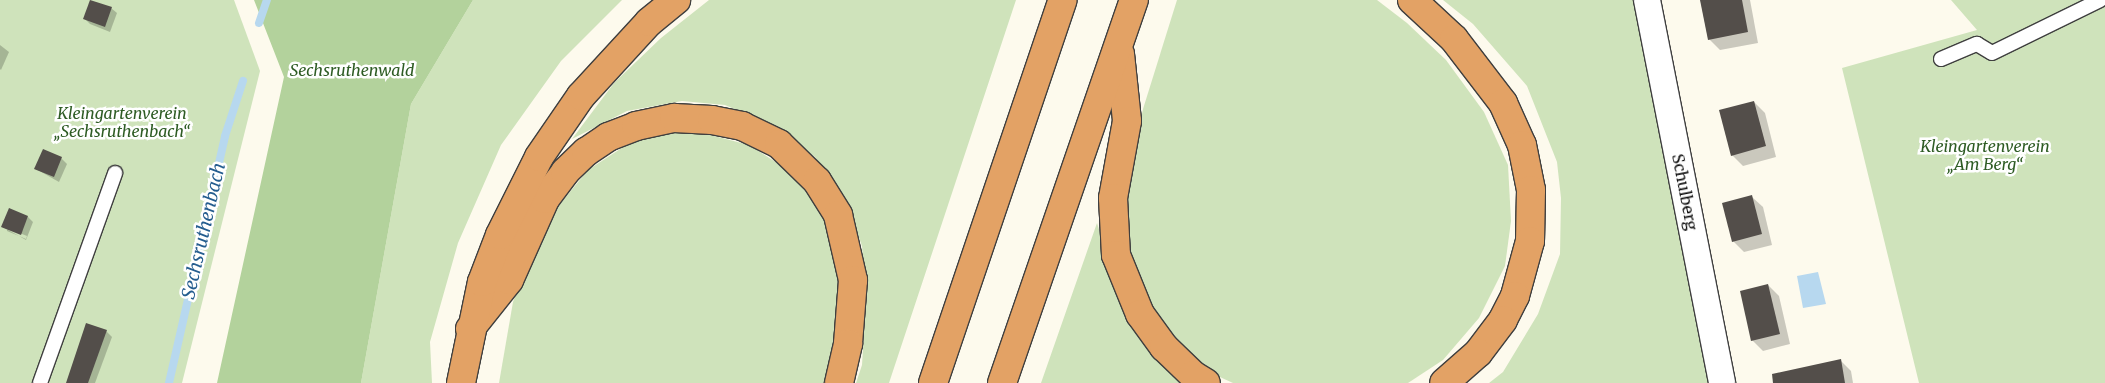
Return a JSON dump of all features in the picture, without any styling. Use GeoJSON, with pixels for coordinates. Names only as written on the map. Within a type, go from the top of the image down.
{"type":"FeatureCollection","features":[{"type":"Feature","properties":{"kind":"highway"},"geometry":{"type":"LineString","coordinates":[[462,383],[470,329],[482,282],[500,236],[539,157],[581,96],[648,22],[676,0]]}},
{"type":"Feature","properties":{"kind":"highway"},"geometry":{"type":"LineString","coordinates":[[933,383],[1063,0]]}},
{"type":"Feature","properties":{"kind":"highway"},"geometry":{"type":"LineString","coordinates":[[1002,383],[1134,0]]}},
{"type":"Feature","properties":{"kind":"highway"},"geometry":{"type":"LineString","coordinates":[[1412,0],[1454,39],[1503,102],[1522,145],[1531,190],[1530,241],[1515,296],[1503,320],[1478,353],[1444,383]]}},
{"type":"Feature","properties":{"kind":"highway"},"geometry":{"type":"LineString","coordinates":[[1119,48],[1128,121],[1113,198],[1116,255],[1140,314],[1164,347],[1193,375],[1206,383]]}},
{"type":"Feature","properties":{"kind":"highway"},"geometry":{"type":"LineString","coordinates":[[470,329],[509,280],[544,199],[565,172],[586,152],[608,137],[636,126],[674,118],[712,120],[742,126],[779,144],[817,181],[838,215],[853,280],[848,344],[839,383]]}},
{"type":"Feature","properties":{"kind":"street","name":"Schulberg"},"geometry":{"type":"LineString","coordinates":[[1647,0],[1722,383]]}},
{"type":"Feature","properties":{"kind":"lane"},"geometry":{"type":"LineString","coordinates":[[1941,59],[1977,44],[1992,52],[2100,0]]}},
{"type":"Feature","properties":{"kind":"lane"},"geometry":{"type":"LineString","coordinates":[[40,383],[115,173]]}},
{"type":"Feature","properties":{"kind":"green space","name":"Kleingartenverein „Sechsruthenbach“"},"geometry":{"type":"Polygon","coordinates":[[[0,0],[234,0],[260,71],[182,383],[0,383],[0,0]]]}},
{"type":"Feature","properties":{"kind":"green space","name":"Sechsruthenwald"},"geometry":{"type":"Polygon","coordinates":[[[254,0],[473,0],[411,104],[361,383],[217,383],[284,77],[254,0]]]}},
{"type":"Feature","properties":{"kind":"green space"},"geometry":{"type":"Polygon","coordinates":[[[473,0],[622,0],[561,61],[501,145],[458,243],[430,342],[432,383],[361,383],[411,104],[473,0]]]}},
{"type":"Feature","properties":{"kind":"green space"},"geometry":{"type":"Polygon","coordinates":[[[709,0],[1016,0],[889,383],[856,383],[862,365],[866,301],[862,246],[845,199],[815,157],[775,126],[725,105],[682,101],[627,111],[572,139],[614,83],[661,38],[709,0]]]}},
{"type":"Feature","properties":{"kind":"green space"},"geometry":{"type":"Polygon","coordinates":[[[1177,0],[1377,0],[1407,23],[1446,60],[1484,112],[1508,165],[1511,221],[1505,266],[1479,318],[1443,360],[1408,383],[1233,383],[1211,373],[1174,340],[1145,299],[1127,245],[1128,181],[1143,109],[1177,0]]]}},
{"type":"Feature","properties":{"kind":"green space"},"geometry":{"type":"Polygon","coordinates":[[[1443,0],[1636,0],[1709,383],[1489,383],[1503,372],[1538,314],[1560,254],[1561,198],[1557,162],[1527,86],[1473,24],[1443,0]]]}},
{"type":"Feature","properties":{"kind":"green space","name":"Kleingartenverein „Am Berg“"},"geometry":{"type":"Polygon","coordinates":[[[1951,0],[2105,0],[2105,383],[1919,383],[1842,68],[1977,30],[1951,0]]]}},
{"type":"Feature","properties":{"kind":"green space"},"geometry":{"type":"Polygon","coordinates":[[[691,130],[749,145],[788,170],[826,217],[840,280],[837,335],[824,383],[499,383],[513,302],[546,221],[588,170],[637,138],[691,130]]]}},
{"type":"Feature","properties":{"kind":"green space"},"geometry":{"type":"Polygon","coordinates":[[[1097,223],[1126,316],[1168,370],[1188,383],[1041,383],[1097,223]]]}},
{"type":"Feature","properties":{"kind":"water"},"geometry":{"type":"Polygon","coordinates":[[[1818,272],[1826,304],[1803,308],[1797,276],[1818,272]]]}},
{"type":"Feature","properties":{"kind":"building"},"geometry":{"type":"Polygon","coordinates":[[[90,0],[112,7],[105,27],[83,19],[90,0]]]}},
{"type":"Feature","properties":{"kind":"building"},"geometry":{"type":"Polygon","coordinates":[[[1700,0],[1742,0],[1748,32],[1708,40],[1700,0]]]}},
{"type":"Feature","properties":{"kind":"building"},"geometry":{"type":"Polygon","coordinates":[[[1754,101],[1766,146],[1731,156],[1719,110],[1754,101]]]}},
{"type":"Feature","properties":{"kind":"building"},"geometry":{"type":"Polygon","coordinates":[[[43,149],[62,157],[54,177],[34,169],[43,149]]]}},
{"type":"Feature","properties":{"kind":"building"},"geometry":{"type":"Polygon","coordinates":[[[1752,195],[1762,234],[1732,242],[1722,203],[1752,195]]]}},
{"type":"Feature","properties":{"kind":"building"},"geometry":{"type":"Polygon","coordinates":[[[9,208],[28,216],[21,235],[1,227],[9,208]]]}},
{"type":"Feature","properties":{"kind":"building"},"geometry":{"type":"Polygon","coordinates":[[[1768,284],[1780,334],[1751,341],[1740,291],[1768,284]]]}},
{"type":"Feature","properties":{"kind":"building"},"geometry":{"type":"Polygon","coordinates":[[[86,323],[107,330],[88,383],[66,383],[86,323]]]}},
{"type":"Feature","properties":{"kind":"building"},"geometry":{"type":"Polygon","coordinates":[[[1841,359],[1845,383],[1773,383],[1772,374],[1841,359]]]}},
{"type":"Feature","properties":{"kind":"waterway","name":"Sechsruthenbach"},"geometry":{"type":"LineString","coordinates":[[259,23],[267,0]]}},
{"type":"Feature","properties":{"kind":"waterway","name":"Sechsruthenbach"},"geometry":{"type":"LineString","coordinates":[[169,383],[225,136],[243,81]]}}]}
